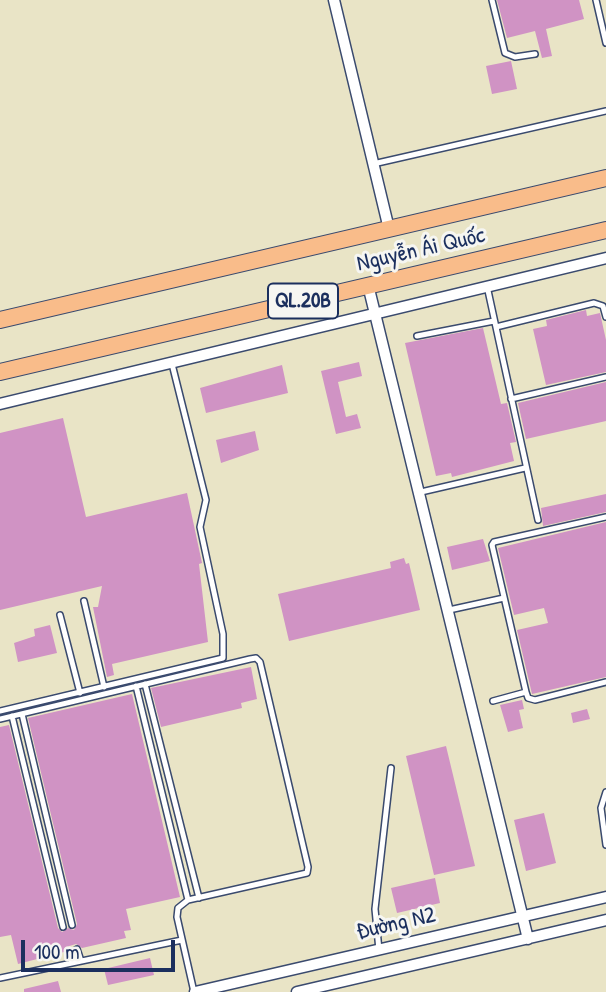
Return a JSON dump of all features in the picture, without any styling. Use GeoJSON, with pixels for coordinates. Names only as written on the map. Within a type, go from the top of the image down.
{"type":"FeatureCollection","features":[{"type":"Feature","properties":{"kind":"main road","name":"Nguyễn Ái Quốc"},"geometry":{"type":"LineString","coordinates":[[0,320],[606,178]]}},
{"type":"Feature","properties":{"kind":"main road","name":"Nguyễn Ái Quốc"},"geometry":{"type":"LineString","coordinates":[[0,372],[606,230]]}},
{"type":"Feature","properties":{"kind":"street"},"geometry":{"type":"LineString","coordinates":[[334,0],[389,229]]}},
{"type":"Feature","properties":{"kind":"street"},"geometry":{"type":"LineString","coordinates":[[0,404],[606,258]]}},
{"type":"Feature","properties":{"kind":"street"},"geometry":{"type":"LineString","coordinates":[[369,285],[528,939]]}},
{"type":"Feature","properties":{"kind":"street","name":"Đường N2"},"geometry":{"type":"LineString","coordinates":[[195,992],[606,897]]}},
{"type":"Feature","properties":{"kind":"street","name":"Đường N2"},"geometry":{"type":"LineString","coordinates":[[297,992],[606,920]]}},
{"type":"Feature","properties":{"kind":"lane"},"geometry":{"type":"LineString","coordinates":[[492,0],[505,53],[515,57],[535,54]]}},
{"type":"Feature","properties":{"kind":"lane"},"geometry":{"type":"LineString","coordinates":[[596,0],[606,43]]}},
{"type":"Feature","properties":{"kind":"lane"},"geometry":{"type":"LineString","coordinates":[[373,164],[606,111]]}},
{"type":"Feature","properties":{"kind":"lane"},"geometry":{"type":"LineString","coordinates":[[487,286],[538,520]]}},
{"type":"Feature","properties":{"kind":"lane"},"geometry":{"type":"LineString","coordinates":[[417,336],[495,324],[594,303],[603,306],[606,317]]}},
{"type":"Feature","properties":{"kind":"lane"},"geometry":{"type":"LineString","coordinates":[[0,712],[215,661],[225,653],[200,527],[206,500],[172,364]]}},
{"type":"Feature","properties":{"kind":"lane"},"geometry":{"type":"LineString","coordinates":[[511,399],[606,377]]}},
{"type":"Feature","properties":{"kind":"lane"},"geometry":{"type":"LineString","coordinates":[[421,492],[525,468]]}},
{"type":"Feature","properties":{"kind":"lane"},"geometry":{"type":"LineString","coordinates":[[606,516],[494,542],[492,551],[528,698],[535,700],[606,682]]}},
{"type":"Feature","properties":{"kind":"lane"},"geometry":{"type":"LineString","coordinates":[[449,610],[503,598]]}},
{"type":"Feature","properties":{"kind":"lane"},"geometry":{"type":"LineString","coordinates":[[84,601],[104,687]]}},
{"type":"Feature","properties":{"kind":"lane"},"geometry":{"type":"LineString","coordinates":[[60,615],[80,693]]}},
{"type":"Feature","properties":{"kind":"lane"},"geometry":{"type":"LineString","coordinates":[[0,719],[250,659],[256,658],[260,662],[308,867],[307,873],[188,900],[178,908],[182,940],[195,992]]}},
{"type":"Feature","properties":{"kind":"lane"},"geometry":{"type":"LineString","coordinates":[[145,684],[199,898]]}},
{"type":"Feature","properties":{"kind":"lane"},"geometry":{"type":"LineString","coordinates":[[136,686],[188,900]]}},
{"type":"Feature","properties":{"kind":"lane"},"geometry":{"type":"LineString","coordinates":[[493,701],[526,692]]}},
{"type":"Feature","properties":{"kind":"lane"},"geometry":{"type":"LineString","coordinates":[[22,714],[72,925]]}},
{"type":"Feature","properties":{"kind":"lane"},"geometry":{"type":"LineString","coordinates":[[12,716],[63,927]]}},
{"type":"Feature","properties":{"kind":"lane"},"geometry":{"type":"LineString","coordinates":[[149,740],[159,738]]}},
{"type":"Feature","properties":{"kind":"lane"},"geometry":{"type":"LineString","coordinates":[[379,950],[375,909],[391,768]]}},
{"type":"Feature","properties":{"kind":"lane"},"geometry":{"type":"LineString","coordinates":[[606,792],[601,823],[606,845]]}},
{"type":"Feature","properties":{"kind":"lane"},"geometry":{"type":"LineString","coordinates":[[164,803],[174,800]]}},
{"type":"Feature","properties":{"kind":"lane"},"geometry":{"type":"LineString","coordinates":[[41,835],[50,832]]}},
{"type":"Feature","properties":{"kind":"lane"},"geometry":{"type":"LineString","coordinates":[[0,978],[182,940]]}},
{"type":"Feature","properties":{"kind":"lane"},"geometry":{"type":"LineString","coordinates":[[77,949],[81,961]]}},
{"type":"Feature","properties":{"kind":"lane"},"geometry":{"type":"LineString","coordinates":[[69,951],[72,963]]}},
{"type":"Feature","properties":{"kind":"building"},"geometry":{"type":"Polygon","coordinates":[[[497,0],[579,0],[584,19],[546,29],[552,56],[542,58],[535,31],[507,38],[497,0]]]}},
{"type":"Feature","properties":{"kind":"building"},"geometry":{"type":"Polygon","coordinates":[[[511,61],[517,89],[492,94],[486,66],[511,61]]]}},
{"type":"Feature","properties":{"kind":"building"},"geometry":{"type":"Polygon","coordinates":[[[586,310],[587,316],[600,313],[606,340],[606,372],[546,385],[533,329],[547,326],[546,320],[586,310]]]}},
{"type":"Feature","properties":{"kind":"building"},"geometry":{"type":"Polygon","coordinates":[[[483,328],[501,404],[507,403],[516,442],[510,443],[514,461],[452,477],[451,473],[436,476],[405,343],[483,328]]]}},
{"type":"Feature","properties":{"kind":"building"},"geometry":{"type":"Polygon","coordinates":[[[359,362],[362,376],[338,382],[346,417],[357,414],[361,428],[336,434],[321,371],[359,362]]]}},
{"type":"Feature","properties":{"kind":"building"},"geometry":{"type":"Polygon","coordinates":[[[282,365],[288,393],[206,413],[200,388],[282,365]]]}},
{"type":"Feature","properties":{"kind":"building"},"geometry":{"type":"Polygon","coordinates":[[[606,382],[606,421],[526,439],[518,403],[606,382]]]}},
{"type":"Feature","properties":{"kind":"building"},"geometry":{"type":"Polygon","coordinates":[[[63,418],[86,517],[187,493],[202,563],[199,564],[208,642],[112,664],[114,675],[107,677],[93,607],[98,607],[102,586],[0,610],[0,433],[63,418]]]}},
{"type":"Feature","properties":{"kind":"building"},"geometry":{"type":"Polygon","coordinates":[[[255,431],[259,450],[221,463],[216,440],[255,431]]]}},
{"type":"Feature","properties":{"kind":"building"},"geometry":{"type":"Polygon","coordinates":[[[606,494],[606,512],[543,526],[541,508],[606,494]]]}},
{"type":"Feature","properties":{"kind":"building"},"geometry":{"type":"Polygon","coordinates":[[[606,522],[606,677],[532,694],[517,630],[548,623],[544,608],[514,615],[498,548],[606,522]]]}},
{"type":"Feature","properties":{"kind":"building"},"geometry":{"type":"Polygon","coordinates":[[[483,539],[490,561],[452,570],[447,547],[483,539]]]}},
{"type":"Feature","properties":{"kind":"building"},"geometry":{"type":"Polygon","coordinates":[[[404,558],[406,564],[409,563],[420,610],[289,641],[278,594],[391,568],[390,562],[404,558]]]}},
{"type":"Feature","properties":{"kind":"building"},"geometry":{"type":"Polygon","coordinates":[[[50,625],[57,653],[18,662],[14,643],[35,636],[34,629],[50,625]]]}},
{"type":"Feature","properties":{"kind":"building"},"geometry":{"type":"Polygon","coordinates":[[[251,667],[257,699],[241,703],[242,708],[161,727],[151,688],[251,667]]]}},
{"type":"Feature","properties":{"kind":"building"},"geometry":{"type":"Polygon","coordinates":[[[132,694],[180,897],[126,909],[131,930],[124,931],[126,938],[82,948],[76,944],[66,947],[64,952],[18,964],[11,935],[0,937],[0,727],[9,725],[58,928],[62,932],[68,928],[74,930],[77,924],[28,718],[132,694]]]}},
{"type":"Feature","properties":{"kind":"building"},"geometry":{"type":"Polygon","coordinates":[[[522,700],[524,709],[519,710],[523,728],[508,732],[500,705],[522,700]]]}},
{"type":"Feature","properties":{"kind":"building"},"geometry":{"type":"Polygon","coordinates":[[[587,709],[590,719],[573,723],[571,713],[587,709]]]}},
{"type":"Feature","properties":{"kind":"building"},"geometry":{"type":"Polygon","coordinates":[[[446,746],[475,866],[434,875],[406,756],[446,746]]]}},
{"type":"Feature","properties":{"kind":"building"},"geometry":{"type":"Polygon","coordinates":[[[544,813],[556,863],[526,871],[514,820],[544,813]]]}},
{"type":"Feature","properties":{"kind":"building"},"geometry":{"type":"Polygon","coordinates":[[[435,878],[440,903],[397,913],[391,888],[435,878]]]}},
{"type":"Feature","properties":{"kind":"building"},"geometry":{"type":"Polygon","coordinates":[[[150,958],[154,975],[108,985],[104,969],[150,958]]]}},
{"type":"Feature","properties":{"kind":"building"},"geometry":{"type":"Polygon","coordinates":[[[58,981],[61,992],[24,992],[24,989],[58,981]]]}}]}
